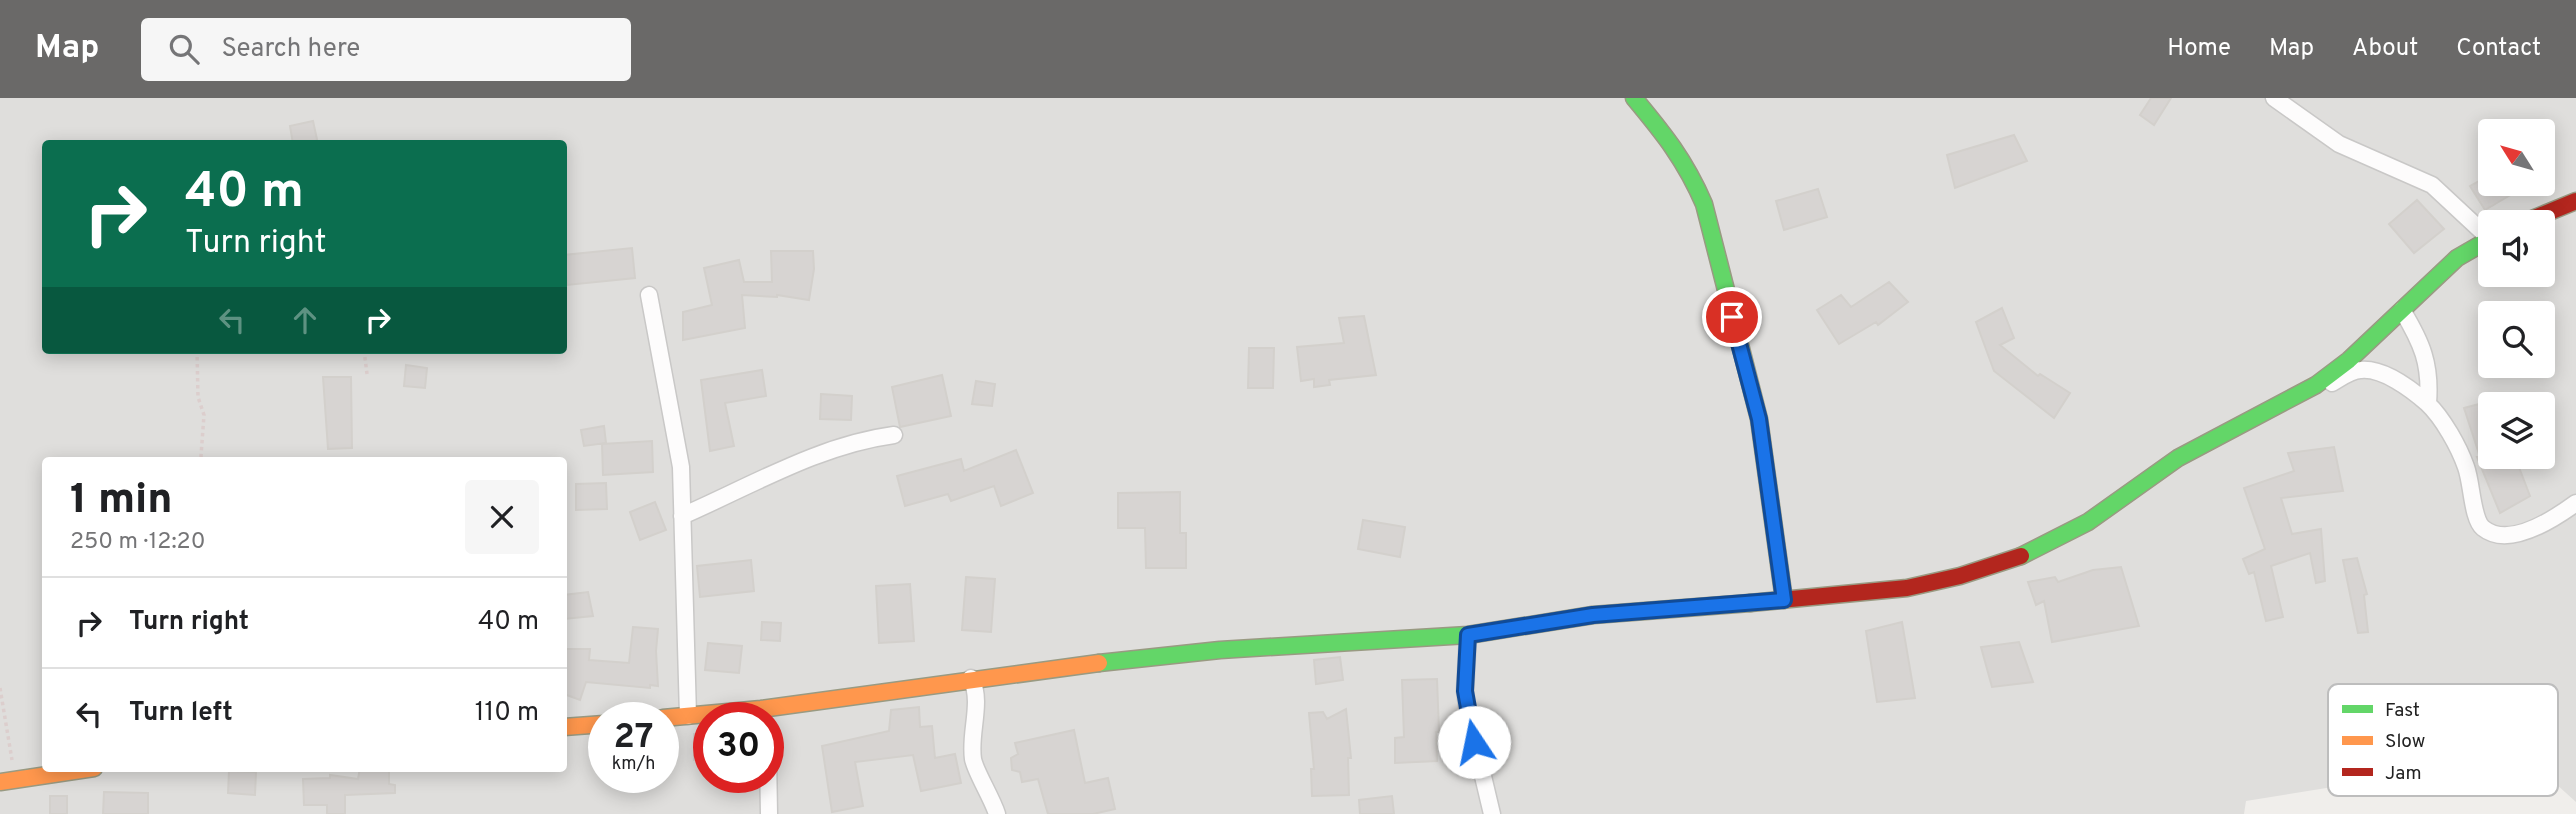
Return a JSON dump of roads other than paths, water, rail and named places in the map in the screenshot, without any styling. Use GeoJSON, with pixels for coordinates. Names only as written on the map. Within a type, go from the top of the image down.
{"type":"FeatureCollection","features":[{"type":"Feature","properties":{"kind":"street"},"geometry":{"type":"LineString","coordinates":[[1634,98],[1670,141],[1690,171],[1704,204],[1759,419],[1784,600]]}},
{"type":"Feature","properties":{"kind":"street"},"geometry":{"type":"LineString","coordinates":[[2274,98],[2339,144],[2432,186],[2478,228]]}},
{"type":"Feature","properties":{"kind":"street"},"geometry":{"type":"LineString","coordinates":[[2554,210],[2576,201]]}},
{"type":"Feature","properties":{"kind":"street"},"geometry":{"type":"LineString","coordinates":[[784,709],[971,678],[1132,658],[1468,635],[1593,615],[1849,596],[1906,588],[1960,576],[2031,553],[2088,522],[2178,458],[2316,385],[2349,360],[2457,258],[2478,246]]}},
{"type":"Feature","properties":{"kind":"street"},"geometry":{"type":"LineString","coordinates":[[649,295],[679,453],[688,716]]}},
{"type":"Feature","properties":{"kind":"street"},"geometry":{"type":"LineString","coordinates":[[2402,310],[2420,340],[2427,370],[2428,403]]}},
{"type":"Feature","properties":{"kind":"street"},"geometry":{"type":"LineString","coordinates":[[2291,399],[2358,370],[2369,370],[2398,382],[2428,403],[2441,422],[2466,466],[2473,491],[2476,518],[2481,527],[2491,533],[2504,536],[2519,533],[2553,519],[2576,503]]}},
{"type":"Feature","properties":{"kind":"street"},"geometry":{"type":"LineString","coordinates":[[682,516],[792,465],[876,437],[894,435]]}},
{"type":"Feature","properties":{"kind":"street"},"geometry":{"type":"LineString","coordinates":[[1468,635],[1465,691],[1492,814]]}},
{"type":"Feature","properties":{"kind":"street"},"geometry":{"type":"LineString","coordinates":[[971,678],[977,691],[973,761],[997,814]]}},
{"type":"Feature","properties":{"kind":"street"},"geometry":{"type":"LineString","coordinates":[[679,717],[693,716]]}},
{"type":"Feature","properties":{"kind":"street"},"geometry":{"type":"LineString","coordinates":[[567,727],[588,725]]}},
{"type":"Feature","properties":{"kind":"street"},"geometry":{"type":"LineString","coordinates":[[8,780],[65,772]]}},
{"type":"Feature","properties":{"kind":"street"},"geometry":{"type":"LineString","coordinates":[[769,793],[769,814]]}}]}
